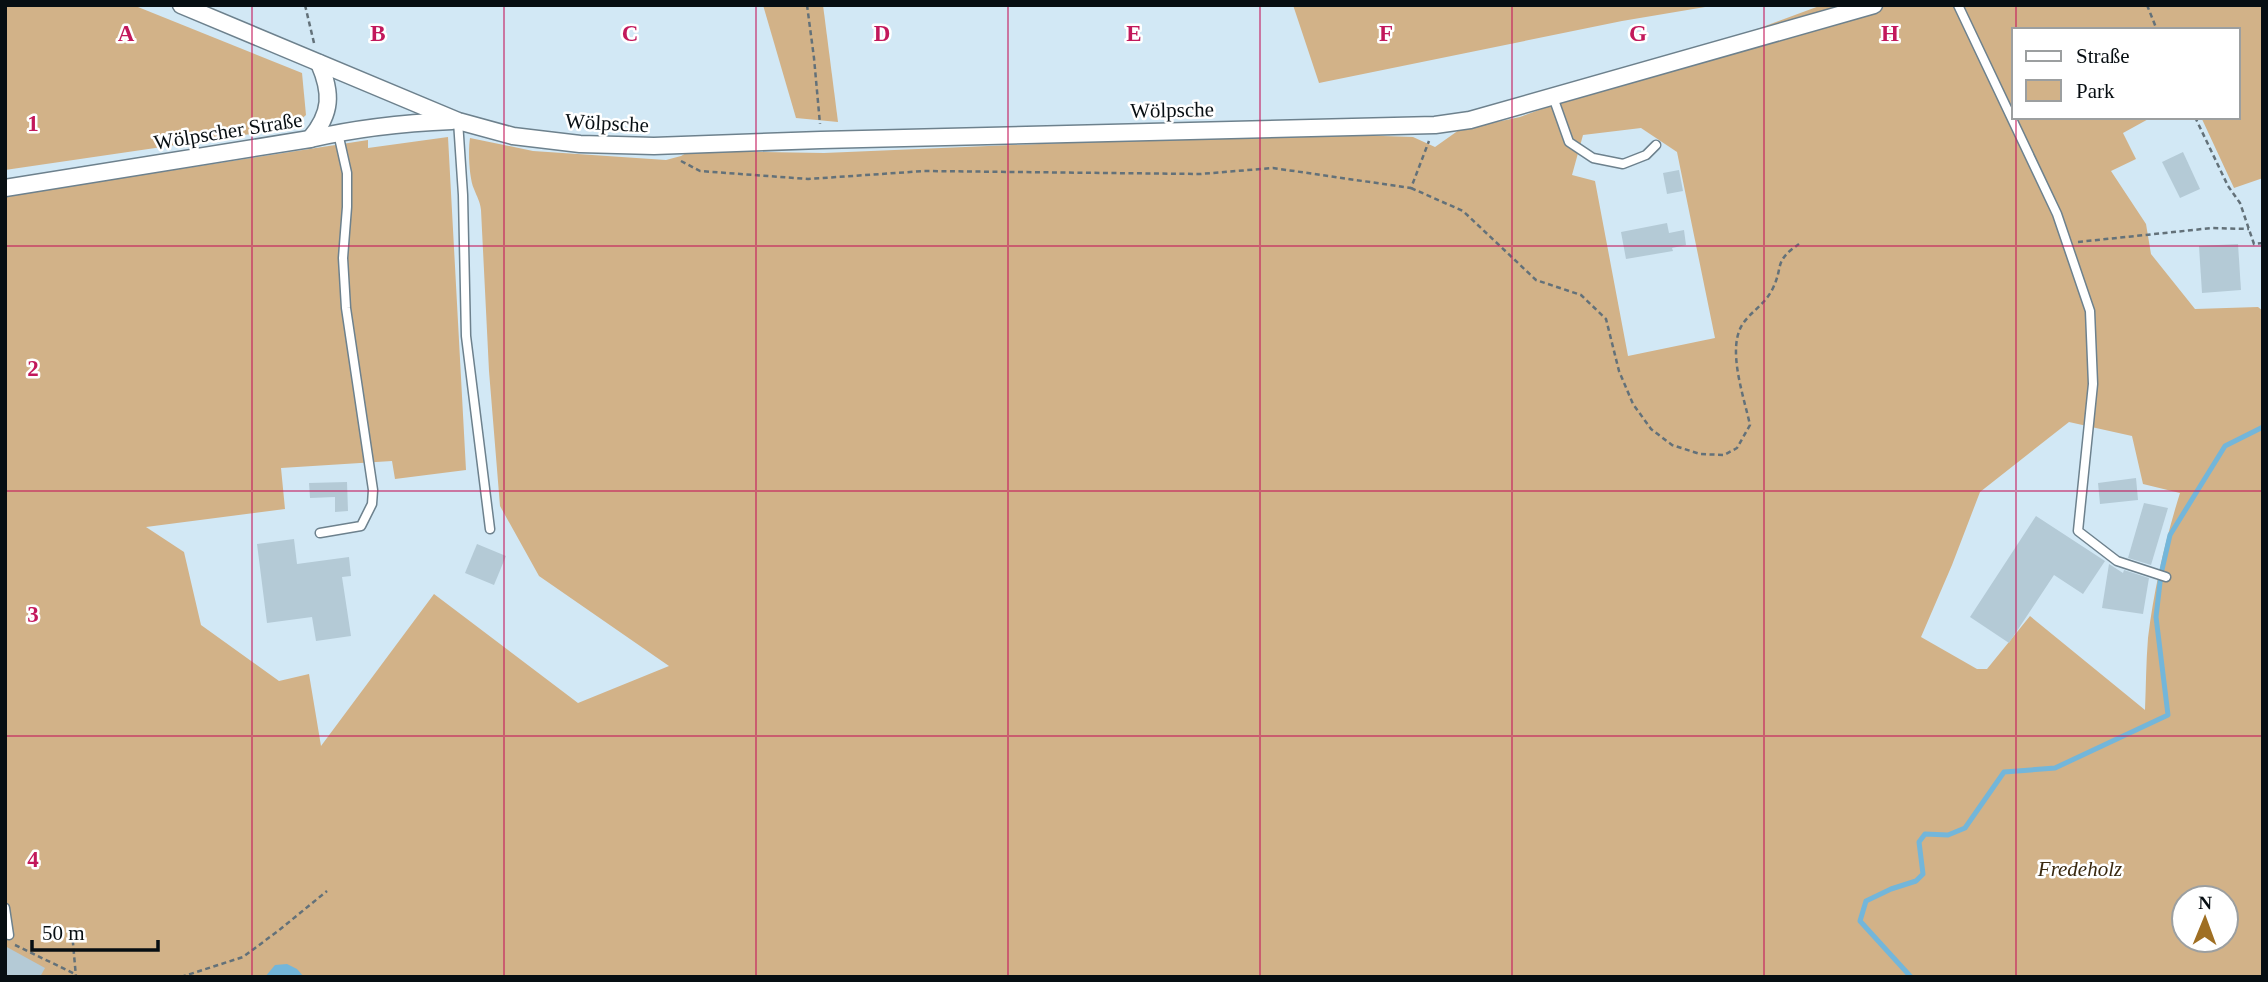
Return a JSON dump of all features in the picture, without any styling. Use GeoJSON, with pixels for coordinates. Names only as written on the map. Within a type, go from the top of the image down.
{"type":"FeatureCollection","features":[{"type":"Feature","properties":{"kind":"street"},"geometry":{"type":"LineString","coordinates":[[181,5],[458,121]]}},
{"type":"Feature","properties":{"kind":"street","name":"Wölpsche"},"geometry":{"type":"LineString","coordinates":[[458,121],[513,136],[580,144],[654,146],[821,139],[1435,125],[1470,120],[1874,5]]}},
{"type":"Feature","properties":{"kind":"street"},"geometry":{"type":"LineString","coordinates":[[310,139],[325,119],[327,111],[327,86],[319,63]]}},
{"type":"Feature","properties":{"kind":"street","name":"Wölpscher Straße"},"geometry":{"type":"LineString","coordinates":[[5,188],[310,139],[338,132],[406,122],[458,121]]}},
{"type":"Feature","properties":{"kind":"lane"},"geometry":{"type":"LineString","coordinates":[[1958,5],[2057,214],[2090,311],[2093,383],[2078,531],[2117,561],[2166,577]]}},
{"type":"Feature","properties":{"kind":"lane"},"geometry":{"type":"LineString","coordinates":[[1553,97],[1569,142],[1593,158],[1623,164],[1646,155],[1656,145]]}},
{"type":"Feature","properties":{"kind":"lane"},"geometry":{"type":"LineString","coordinates":[[458,121],[463,195],[466,336],[490,529]]}},
{"type":"Feature","properties":{"kind":"lane"},"geometry":{"type":"LineString","coordinates":[[320,533],[361,526],[372,504],[373,490],[346,308],[343,258],[347,207],[346,173],[338,132]]}},
{"type":"Feature","properties":{"kind":"lane"},"geometry":{"type":"LineString","coordinates":[[5,908],[9,935]]}},
{"type":"Feature","properties":{"kind":"path"},"geometry":{"type":"LineString","coordinates":[[305,5],[319,63]]}},
{"type":"Feature","properties":{"kind":"path"},"geometry":{"type":"LineString","coordinates":[[807,5],[821,139]]}},
{"type":"Feature","properties":{"kind":"path"},"geometry":{"type":"LineString","coordinates":[[2147,5],[2156,28]]}},
{"type":"Feature","properties":{"kind":"path"},"geometry":{"type":"LineString","coordinates":[[2196,119],[2228,186],[2240,203],[2254,244],[2263,243]]}},
{"type":"Feature","properties":{"kind":"path"},"geometry":{"type":"LineString","coordinates":[[1411,188],[1435,125]]}},
{"type":"Feature","properties":{"kind":"path"},"geometry":{"type":"LineString","coordinates":[[654,146],[700,171],[808,179],[924,171],[1200,174],[1273,169],[1411,188],[1463,211],[1536,280],[1581,295],[1606,319],[1619,371],[1633,404],[1651,429],[1672,445],[1700,454],[1724,455],[1737,448],[1750,425],[1735,359],[1735,339],[1743,323],[1760,307],[1773,287],[1779,264],[1786,253],[1799,244]]}},
{"type":"Feature","properties":{"kind":"path"},"geometry":{"type":"LineString","coordinates":[[2067,244],[2212,228],[2249,229]]}},
{"type":"Feature","properties":{"kind":"path"},"geometry":{"type":"LineString","coordinates":[[181,977],[243,957],[327,891]]}},
{"type":"Feature","properties":{"kind":"path"},"geometry":{"type":"LineString","coordinates":[[72,932],[75,975]]}},
{"type":"Feature","properties":{"kind":"path"},"geometry":{"type":"LineString","coordinates":[[9,935],[11,943],[75,975]]}},
{"type":"Feature","properties":{"kind":"green space"},"geometry":{"type":"Polygon","coordinates":[[[5,5],[133,5],[302,73],[306,115],[291,128],[5,170],[5,5]]]}},
{"type":"Feature","properties":{"kind":"green space"},"geometry":{"type":"Polygon","coordinates":[[[763,5],[823,5],[838,122],[796,118],[763,5]]]}},
{"type":"Feature","properties":{"kind":"green space"},"geometry":{"type":"Polygon","coordinates":[[[1293,5],[1717,5],[1622,21],[1319,83],[1293,5]]]}},
{"type":"Feature","properties":{"kind":"green space","name":"Fredeholz"},"geometry":{"type":"Polygon","coordinates":[[[1822,5],[2263,5],[2263,178],[2234,188],[2202,119],[2240,119],[2240,28],[2012,28],[2012,119],[2148,119],[2123,133],[2136,159],[2111,171],[2146,224],[2151,254],[2195,309],[2258,307],[2263,311],[2263,977],[5,977],[5,196],[368,140],[368,148],[448,137],[466,470],[395,479],[392,461],[281,468],[285,509],[146,527],[184,552],[201,625],[279,681],[309,674],[321,746],[434,594],[578,703],[669,666],[539,576],[500,506],[489,371],[481,210],[471,178],[470,138],[533,151],[666,160],[690,151],[824,153],[1157,139],[1352,135],[1413,137],[1435,147],[1459,130],[1520,117],[1822,5]],[[1641,128],[1583,135],[1572,175],[1595,181],[1628,356],[1715,338],[1677,152],[1641,128]],[[2069,422],[1980,492],[1921,637],[1977,669],[1987,669],[2030,616],[2145,710],[2148,638],[2153,601],[2180,493],[2143,484],[2132,436],[2069,422]]]}},
{"type":"Feature","properties":{"kind":"water"},"geometry":{"type":"Polygon","coordinates":[[[287,964],[297,969],[304,977],[265,977],[275,965],[287,964]]]}},
{"type":"Feature","properties":{"kind":"building"},"geometry":{"type":"Polygon","coordinates":[[[2183,152],[2200,189],[2180,198],[2162,162],[2183,152]]]}},
{"type":"Feature","properties":{"kind":"building"},"geometry":{"type":"Polygon","coordinates":[[[1679,170],[1683,191],[1667,194],[1663,173],[1679,170]]]}},
{"type":"Feature","properties":{"kind":"building"},"geometry":{"type":"Polygon","coordinates":[[[1667,223],[1669,233],[1684,230],[1686,245],[1672,248],[1673,251],[1626,259],[1621,232],[1667,223]]]}},
{"type":"Feature","properties":{"kind":"building"},"geometry":{"type":"Polygon","coordinates":[[[2238,244],[2241,290],[2202,293],[2199,246],[2238,244]]]}},
{"type":"Feature","properties":{"kind":"building"},"geometry":{"type":"Polygon","coordinates":[[[2136,478],[2138,500],[2100,504],[2098,483],[2136,478]]]}},
{"type":"Feature","properties":{"kind":"building"},"geometry":{"type":"Polygon","coordinates":[[[347,482],[348,511],[335,512],[335,497],[310,498],[309,483],[347,482]]]}},
{"type":"Feature","properties":{"kind":"building"},"geometry":{"type":"Polygon","coordinates":[[[2144,503],[2168,508],[2151,565],[2128,558],[2144,503]]]}},
{"type":"Feature","properties":{"kind":"building"},"geometry":{"type":"Polygon","coordinates":[[[2036,516],[2105,561],[2083,594],[2054,575],[2009,643],[1970,617],[2036,516]]]}},
{"type":"Feature","properties":{"kind":"building"},"geometry":{"type":"Polygon","coordinates":[[[294,539],[297,564],[349,557],[351,576],[342,577],[351,636],[316,641],[312,617],[267,623],[257,544],[294,539]]]}},
{"type":"Feature","properties":{"kind":"building"},"geometry":{"type":"Polygon","coordinates":[[[477,544],[506,556],[494,585],[465,573],[477,544]]]}},
{"type":"Feature","properties":{"kind":"building"},"geometry":{"type":"Polygon","coordinates":[[[2109,564],[2123,573],[2124,570],[2149,578],[2143,614],[2102,608],[2109,564]]]}},
{"type":"Feature","properties":{"kind":"building"},"geometry":{"type":"Polygon","coordinates":[[[5,946],[45,968],[40,977],[5,977],[5,946]]]}},
{"type":"Feature","properties":{"kind":"waterway"},"geometry":{"type":"LineString","coordinates":[[1911,977],[1860,921],[1866,901],[1916,881],[1923,874],[1919,842],[1925,834],[1948,835],[1965,828],[2004,772],[2055,768],[2168,715],[2156,617],[2161,574],[2170,535],[2225,446],[2263,427]]}}]}
